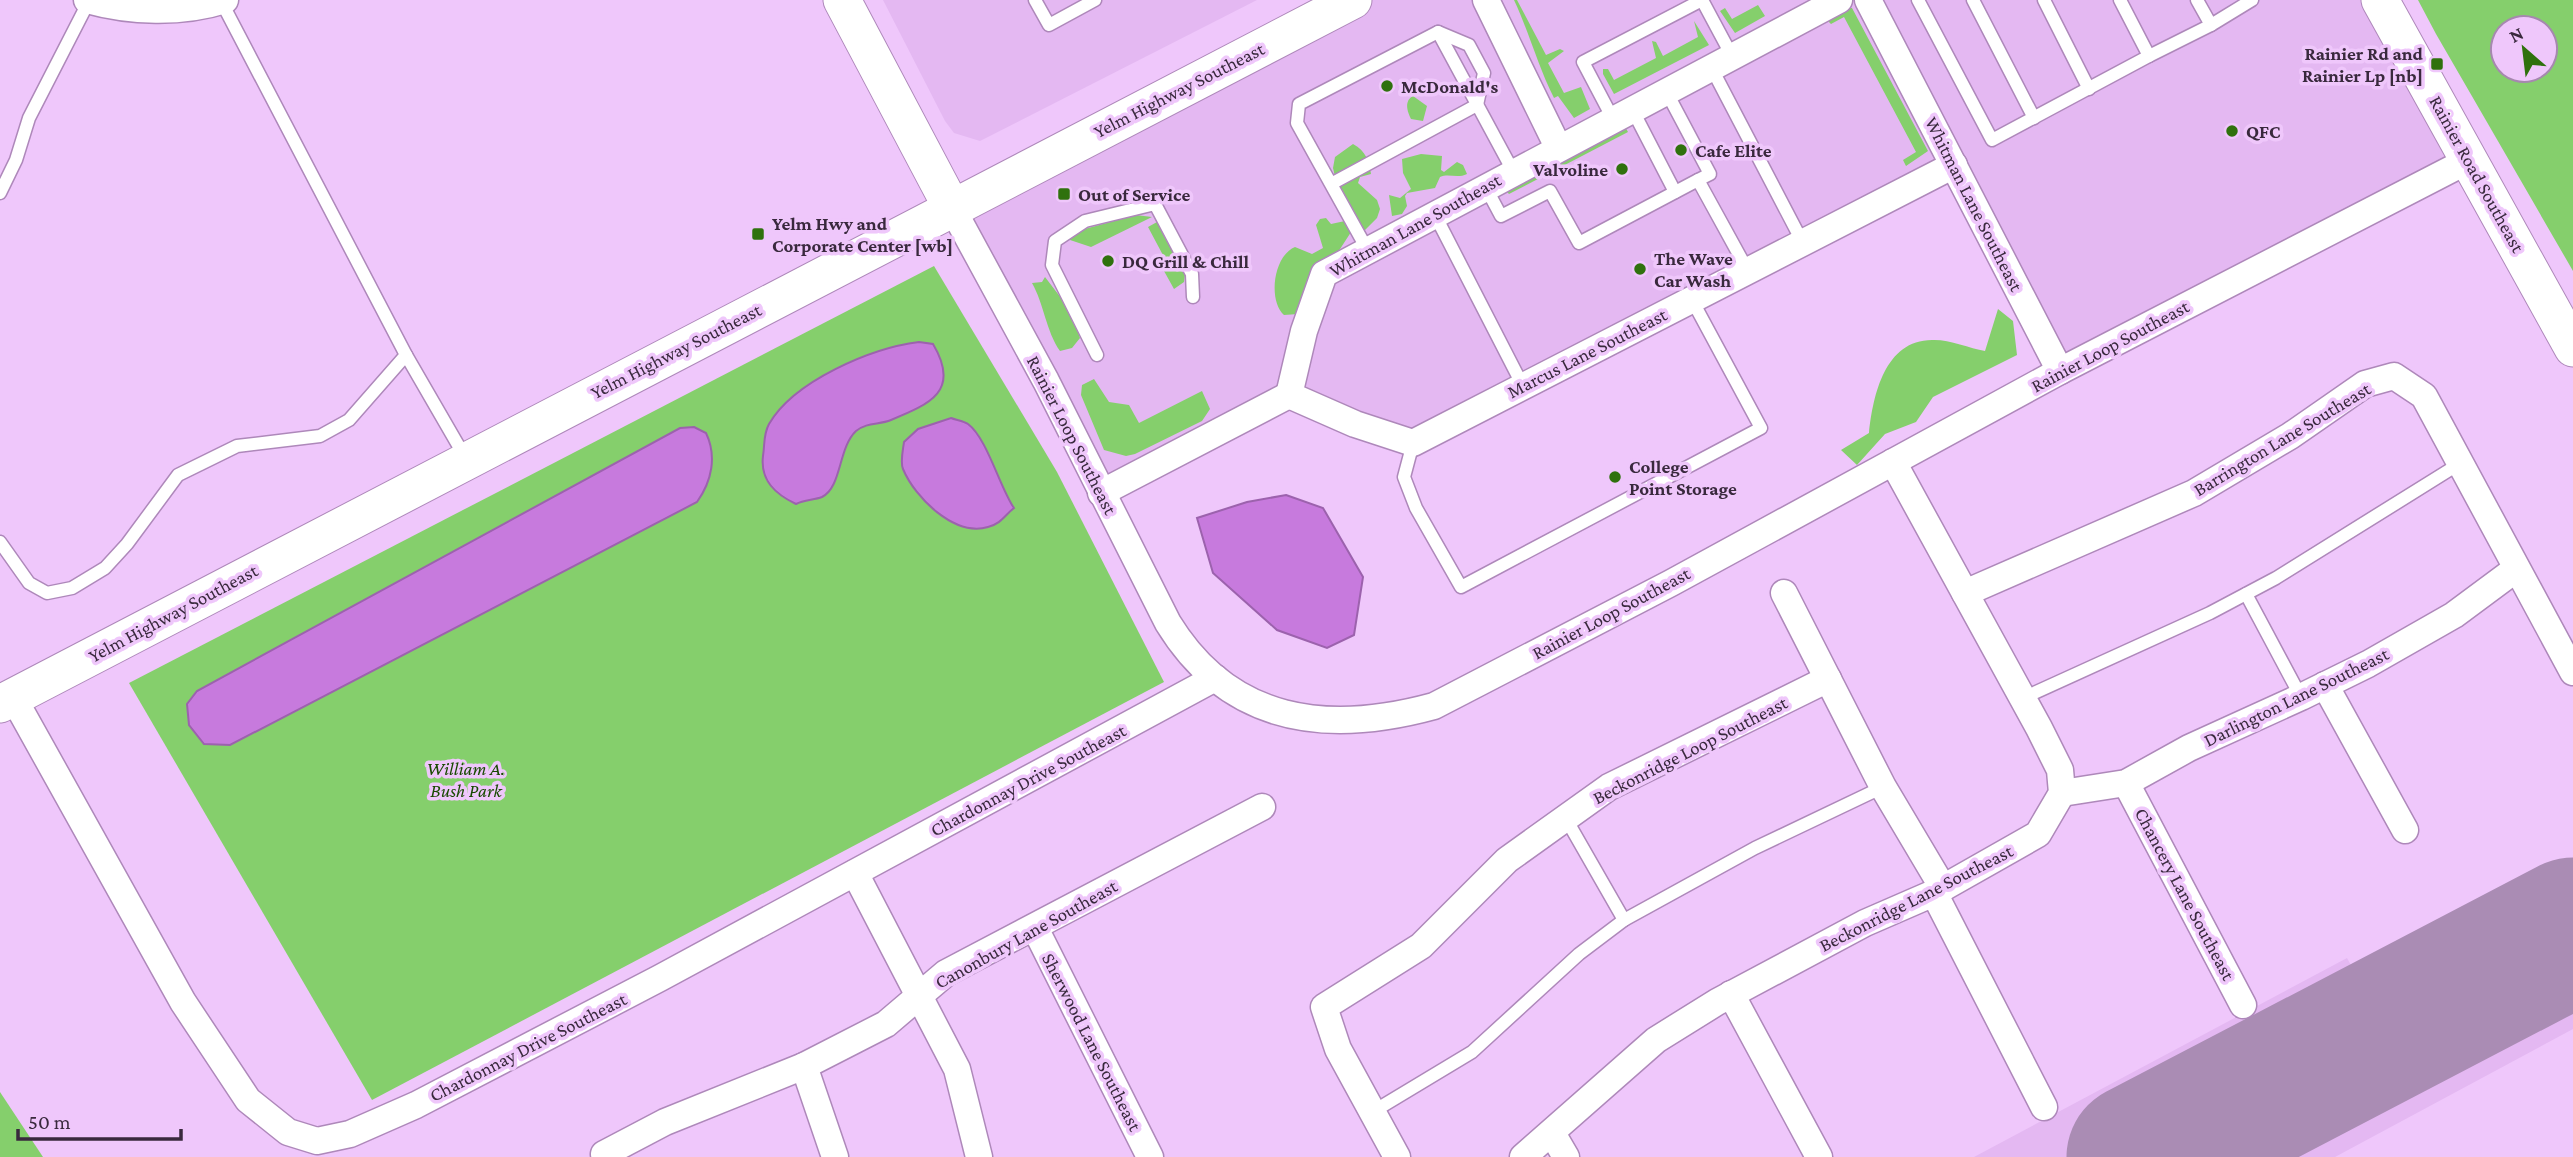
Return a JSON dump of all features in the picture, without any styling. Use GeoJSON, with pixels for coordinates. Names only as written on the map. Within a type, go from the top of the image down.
{"type":"FeatureCollection","features":[{"type":"Feature","properties":{"kind":"main road"},"geometry":{"type":"LineString","coordinates":[[842,0],[952,208]]}},
{"type":"Feature","properties":{"kind":"main road","name":"Yelm Highway Southeast"},"geometry":{"type":"LineString","coordinates":[[6,701],[1353,0]]}},
{"type":"Feature","properties":{"kind":"main road","name":"Rainier Road Southeast"},"geometry":{"type":"LineString","coordinates":[[2380,0],[2573,348]]}},
{"type":"Feature","properties":{"kind":"street"},"geometry":{"type":"LineString","coordinates":[[88,0],[126,8],[161,10],[223,1]]}},
{"type":"Feature","properties":{"kind":"street"},"geometry":{"type":"LineString","coordinates":[[1486,0],[1558,147]]}},
{"type":"Feature","properties":{"kind":"street","name":"Whitman Lane Southeast"},"geometry":{"type":"LineString","coordinates":[[1289,395],[1304,331],[1324,274],[1558,147],[1839,0]]}},
{"type":"Feature","properties":{"kind":"street","name":"Whitman Lane Southeast"},"geometry":{"type":"LineString","coordinates":[[1868,0],[2060,371]]}},
{"type":"Feature","properties":{"kind":"street","name":"Rainier Loop Southeast"},"geometry":{"type":"LineString","coordinates":[[952,208],[1046,381],[1101,493],[1186,653],[1215,678],[1260,707],[1300,718],[1352,722],[1392,717],[1434,706],[1671,583],[2060,371],[2469,160]]}},
{"type":"Feature","properties":{"kind":"street","name":"Marcus Lane Southeast"},"geometry":{"type":"LineString","coordinates":[[1413,443],[1954,165]]}},
{"type":"Feature","properties":{"kind":"street","name":"Barrington Lane Southeast"},"geometry":{"type":"LineString","coordinates":[[1965,593],[2194,493],[2290,436],[2365,384],[2394,376],[2424,396],[2573,672]]}},
{"type":"Feature","properties":{"kind":"street"},"geometry":{"type":"LineString","coordinates":[[1101,493],[1289,395],[1355,424],[1413,443]]}},
{"type":"Feature","properties":{"kind":"street"},"geometry":{"type":"LineString","coordinates":[[1893,462],[2060,770],[2062,793]]}},
{"type":"Feature","properties":{"kind":"street","name":"Darlington Lane Southeast"},"geometry":{"type":"LineString","coordinates":[[2062,793],[2126,783],[2189,748],[2301,697],[2454,615],[2516,569]]}},
{"type":"Feature","properties":{"kind":"street"},"geometry":{"type":"LineString","coordinates":[[1784,593],[1939,890],[2044,1107]]}},
{"type":"Feature","properties":{"kind":"street","name":"Chardonnay Drive Southeast"},"geometry":{"type":"LineString","coordinates":[[6,701],[183,1002],[248,1100],[288,1132],[317,1149],[416,1105],[855,873],[1215,678]]}},
{"type":"Feature","properties":{"kind":"street","name":"Beckonridge Loop Southeast"},"geometry":{"type":"LineString","coordinates":[[1397,1157],[1338,1049],[1324,1007],[1421,946],[1507,860],[1609,787],[1828,679]]}},
{"type":"Feature","properties":{"kind":"street"},"geometry":{"type":"LineString","coordinates":[[2325,685],[2405,830]]}},
{"type":"Feature","properties":{"kind":"street","name":"Chancery Lane Southeast"},"geometry":{"type":"LineString","coordinates":[[2126,783],[2243,1005]]}},
{"type":"Feature","properties":{"kind":"street","name":"Beckonridge Lane Southeast"},"geometry":{"type":"LineString","coordinates":[[1522,1157],[1656,1040],[1731,994],[1865,923],[1939,890],[2038,834],[2062,793]]}},
{"type":"Feature","properties":{"kind":"street","name":"Canonbury Lane Southeast"},"geometry":{"type":"LineString","coordinates":[[604,1154],[666,1122],[804,1066],[886,1024],[946,973],[1262,807]]}},
{"type":"Feature","properties":{"kind":"street"},"geometry":{"type":"LineString","coordinates":[[855,873],[957,1069],[979,1157]]}},
{"type":"Feature","properties":{"kind":"street","name":"Sherwood Lane Southeast"},"geometry":{"type":"LineString","coordinates":[[1035,928],[1150,1157]]}},
{"type":"Feature","properties":{"kind":"street"},"geometry":{"type":"LineString","coordinates":[[1731,994],[1819,1157]]}},
{"type":"Feature","properties":{"kind":"street"},"geometry":{"type":"LineString","coordinates":[[804,1066],[835,1157]]}},
{"type":"Feature","properties":{"kind":"street"},"geometry":{"type":"LineString","coordinates":[[1552,1133],[1566,1157]]}},
{"type":"Feature","properties":{"kind":"lane"},"geometry":{"type":"LineString","coordinates":[[0,193],[16,160],[29,118],[88,0]]}},
{"type":"Feature","properties":{"kind":"lane"},"geometry":{"type":"LineString","coordinates":[[1035,0],[1049,25],[1096,0]]}},
{"type":"Feature","properties":{"kind":"lane"},"geometry":{"type":"LineString","coordinates":[[1675,192],[1583,62],[1702,0],[1721,62],[1803,243]]}},
{"type":"Feature","properties":{"kind":"lane"},"geometry":{"type":"LineString","coordinates":[[1918,0],[1992,140],[2211,25],[2252,0]]}},
{"type":"Feature","properties":{"kind":"lane"},"geometry":{"type":"LineString","coordinates":[[1973,0],[2034,118]]}},
{"type":"Feature","properties":{"kind":"lane"},"geometry":{"type":"LineString","coordinates":[[2044,0],[2089,89]]}},
{"type":"Feature","properties":{"kind":"lane"},"geometry":{"type":"LineString","coordinates":[[2120,0],[2149,56]]}},
{"type":"Feature","properties":{"kind":"lane"},"geometry":{"type":"LineString","coordinates":[[2197,0],[2211,25]]}},
{"type":"Feature","properties":{"kind":"lane"},"geometry":{"type":"LineString","coordinates":[[223,1],[406,355],[467,460]]}},
{"type":"Feature","properties":{"kind":"lane"},"geometry":{"type":"LineString","coordinates":[[1331,184],[1477,105],[1484,73],[1469,45],[1438,32]]}},
{"type":"Feature","properties":{"kind":"lane"},"geometry":{"type":"LineString","coordinates":[[1438,32],[1513,171]]}},
{"type":"Feature","properties":{"kind":"lane"},"geometry":{"type":"LineString","coordinates":[[1367,249],[1297,123],[1299,104],[1438,32]]}},
{"type":"Feature","properties":{"kind":"lane"},"geometry":{"type":"LineString","coordinates":[[1485,186],[1501,216],[1550,191],[1579,243],[1710,174],[1666,91]]}},
{"type":"Feature","properties":{"kind":"lane"},"geometry":{"type":"LineString","coordinates":[[1698,180],[1748,271]]}},
{"type":"Feature","properties":{"kind":"lane"},"geometry":{"type":"LineString","coordinates":[[1097,355],[1052,265],[1055,241],[1085,221],[1155,204],[1192,274],[1193,298]]}},
{"type":"Feature","properties":{"kind":"lane"},"geometry":{"type":"LineString","coordinates":[[1434,213],[1523,386]]}},
{"type":"Feature","properties":{"kind":"lane"},"geometry":{"type":"LineString","coordinates":[[1413,443],[1404,477],[1416,508],[1461,587],[1761,428],[1692,300]]}},
{"type":"Feature","properties":{"kind":"lane"},"geometry":{"type":"LineString","coordinates":[[0,542],[29,583],[47,593],[72,588],[105,568],[127,544],[178,475],[237,446],[320,436],[349,420],[406,355]]}},
{"type":"Feature","properties":{"kind":"lane"},"geometry":{"type":"LineString","coordinates":[[2023,698],[2246,594],[2459,464]]}},
{"type":"Feature","properties":{"kind":"lane"},"geometry":{"type":"LineString","coordinates":[[2246,594],[2301,697]]}},
{"type":"Feature","properties":{"kind":"lane"},"geometry":{"type":"LineString","coordinates":[[1374,1111],[1472,1052],[1579,954],[1624,920],[1755,848],[1883,787]]}},
{"type":"Feature","properties":{"kind":"lane"},"geometry":{"type":"LineString","coordinates":[[1565,817],[1624,920]]}},
{"type":"Feature","properties":{"kind":"shaded area"},"geometry":{"type":"Polygon","coordinates":[[[883,0],[1257,0],[980,141],[954,133],[945,121],[883,0]]]}},
{"type":"Feature","properties":{"kind":"shaded area"},"geometry":{"type":"Polygon","coordinates":[[[1353,0],[2381,0],[2469,160],[2060,371],[1954,166],[1413,443],[1289,395],[1101,493],[952,208],[1353,0]]]}},
{"type":"Feature","properties":{"kind":"shaded area"},"geometry":{"type":"Polygon","coordinates":[[[919,342],[933,344],[941,360],[944,373],[937,394],[905,414],[887,422],[864,426],[856,431],[846,447],[833,485],[822,497],[796,504],[770,485],[763,465],[765,436],[769,424],[781,408],[796,394],[835,369],[879,351],[919,342]]]}},
{"type":"Feature","properties":{"kind":"shaded area"},"geometry":{"type":"Polygon","coordinates":[[[951,418],[966,423],[975,431],[1014,508],[992,526],[975,529],[950,521],[926,503],[903,469],[904,442],[918,429],[951,418]]]}},
{"type":"Feature","properties":{"kind":"shaded area"},"geometry":{"type":"Polygon","coordinates":[[[694,427],[706,433],[712,459],[706,486],[697,502],[230,745],[204,744],[189,725],[187,704],[197,691],[680,428],[694,427]]]}},
{"type":"Feature","properties":{"kind":"shaded area"},"geometry":{"type":"Polygon","coordinates":[[[1286,495],[1323,508],[1363,577],[1354,635],[1327,648],[1277,630],[1213,573],[1197,518],[1247,502],[1286,495]]]}},
{"type":"Feature","properties":{"kind":"shaded area"},"geometry":{"type":"Polygon","coordinates":[[[2573,878],[2573,1029],[2335,1157],[1974,1157],[2347,958],[2364,989],[2573,878]]]}},
{"type":"Feature","properties":{"kind":"green space"},"geometry":{"type":"Polygon","coordinates":[[[1514,0],[1517,0],[1546,55],[1560,49],[1564,51],[1548,63],[1564,93],[1581,87],[1590,109],[1574,118],[1558,96],[1554,98],[1514,0]]]}},
{"type":"Feature","properties":{"kind":"green space"},"geometry":{"type":"Polygon","coordinates":[[[2418,0],[2573,0],[2573,271],[2436,34],[2418,0]]]}},
{"type":"Feature","properties":{"kind":"green space"},"geometry":{"type":"Polygon","coordinates":[[[1758,5],[1765,16],[1735,33],[1720,11],[1725,8],[1732,19],[1758,5]]]}},
{"type":"Feature","properties":{"kind":"green space"},"geometry":{"type":"Polygon","coordinates":[[[1845,8],[1852,8],[1928,151],[1906,166],[1903,160],[1916,152],[1844,17],[1831,24],[1828,21],[1845,8]]]}},
{"type":"Feature","properties":{"kind":"green space"},"geometry":{"type":"Polygon","coordinates":[[[1694,21],[1709,45],[1614,94],[1603,69],[1608,69],[1614,80],[1656,58],[1652,41],[1656,42],[1663,56],[1698,37],[1694,21]]]}},
{"type":"Feature","properties":{"kind":"green space"},"geometry":{"type":"Polygon","coordinates":[[[1413,96],[1427,106],[1423,121],[1411,119],[1407,103],[1413,96]]]}},
{"type":"Feature","properties":{"kind":"green space"},"geometry":{"type":"Polygon","coordinates":[[[1624,125],[1628,132],[1509,194],[1506,191],[1624,125]]]}},
{"type":"Feature","properties":{"kind":"green space"},"geometry":{"type":"Polygon","coordinates":[[[1353,144],[1364,153],[1368,161],[1371,174],[1360,177],[1358,183],[1377,200],[1380,209],[1377,218],[1365,230],[1353,229],[1298,314],[1284,315],[1276,300],[1275,290],[1275,279],[1282,259],[1295,247],[1312,254],[1323,248],[1316,225],[1320,219],[1326,218],[1331,224],[1345,221],[1333,168],[1335,157],[1353,144]]]}},
{"type":"Feature","properties":{"kind":"green space"},"geometry":{"type":"Polygon","coordinates":[[[1421,154],[1442,156],[1441,170],[1444,172],[1457,162],[1463,165],[1467,174],[1443,176],[1435,188],[1407,193],[1407,206],[1402,214],[1392,216],[1389,195],[1400,198],[1411,189],[1403,173],[1402,159],[1421,154]]]}},
{"type":"Feature","properties":{"kind":"green space"},"geometry":{"type":"Polygon","coordinates":[[[1136,215],[1152,217],[1091,247],[1067,239],[1081,230],[1136,215]]]}},
{"type":"Feature","properties":{"kind":"green space"},"geometry":{"type":"Polygon","coordinates":[[[1157,222],[1185,275],[1184,282],[1174,289],[1159,262],[1164,257],[1148,227],[1157,222]]]}},
{"type":"Feature","properties":{"kind":"green space","name":"William A. Bush Park"},"geometry":{"type":"Polygon","coordinates":[[[934,266],[1057,472],[1164,682],[372,1100],[129,683],[934,266]]]}},
{"type":"Feature","properties":{"kind":"green space"},"geometry":{"type":"Polygon","coordinates":[[[1045,277],[1071,311],[1080,338],[1072,348],[1060,351],[1051,335],[1032,283],[1042,282],[1045,277]]]}},
{"type":"Feature","properties":{"kind":"green space"},"geometry":{"type":"Polygon","coordinates":[[[1998,309],[2013,321],[2017,355],[1933,397],[1916,422],[1885,434],[1857,465],[1841,450],[1869,433],[1874,402],[1884,372],[1892,359],[1903,349],[1916,342],[1938,340],[1985,351],[1998,309]]]}},
{"type":"Feature","properties":{"kind":"green space"},"geometry":{"type":"Polygon","coordinates":[[[1094,379],[1109,402],[1129,405],[1139,423],[1202,391],[1210,409],[1202,421],[1126,456],[1104,450],[1081,395],[1082,385],[1094,379]]]}},
{"type":"Feature","properties":{"kind":"green space"},"geometry":{"type":"Polygon","coordinates":[[[0,1092],[43,1157],[0,1157],[0,1092]]]}},
{"type":"Feature","properties":{"kind":"runway"},"geometry":{"type":"LineString","coordinates":[[2140,1157],[2573,931]]}},
{"type":"Feature","properties":{"kind":"place","name":"Rainier Rd and Rainier Lp [nb]"},"geometry":{"type":"Point","coordinates":[2437,64]}},
{"type":"Feature","properties":{"kind":"place","name":"McDonald's"},"geometry":{"type":"Point","coordinates":[1387,86]}},
{"type":"Feature","properties":{"kind":"place","name":"QFC"},"geometry":{"type":"Point","coordinates":[2232,131]}},
{"type":"Feature","properties":{"kind":"place","name":"Cafe Elite"},"geometry":{"type":"Point","coordinates":[1681,150]}},
{"type":"Feature","properties":{"kind":"place","name":"Valvoline"},"geometry":{"type":"Point","coordinates":[1622,169]}},
{"type":"Feature","properties":{"kind":"place","name":"Out of Service"},"geometry":{"type":"Point","coordinates":[1064,194]}},
{"type":"Feature","properties":{"kind":"place","name":"Yelm Hwy and Corporate Center [wb]"},"geometry":{"type":"Point","coordinates":[758,234]}},
{"type":"Feature","properties":{"kind":"place","name":"DQ Grill & Chill"},"geometry":{"type":"Point","coordinates":[1108,261]}},
{"type":"Feature","properties":{"kind":"place","name":"The Wave Car Wash"},"geometry":{"type":"Point","coordinates":[1640,269]}},
{"type":"Feature","properties":{"kind":"place","name":"College Point Storage"},"geometry":{"type":"Point","coordinates":[1615,477]}}]}
